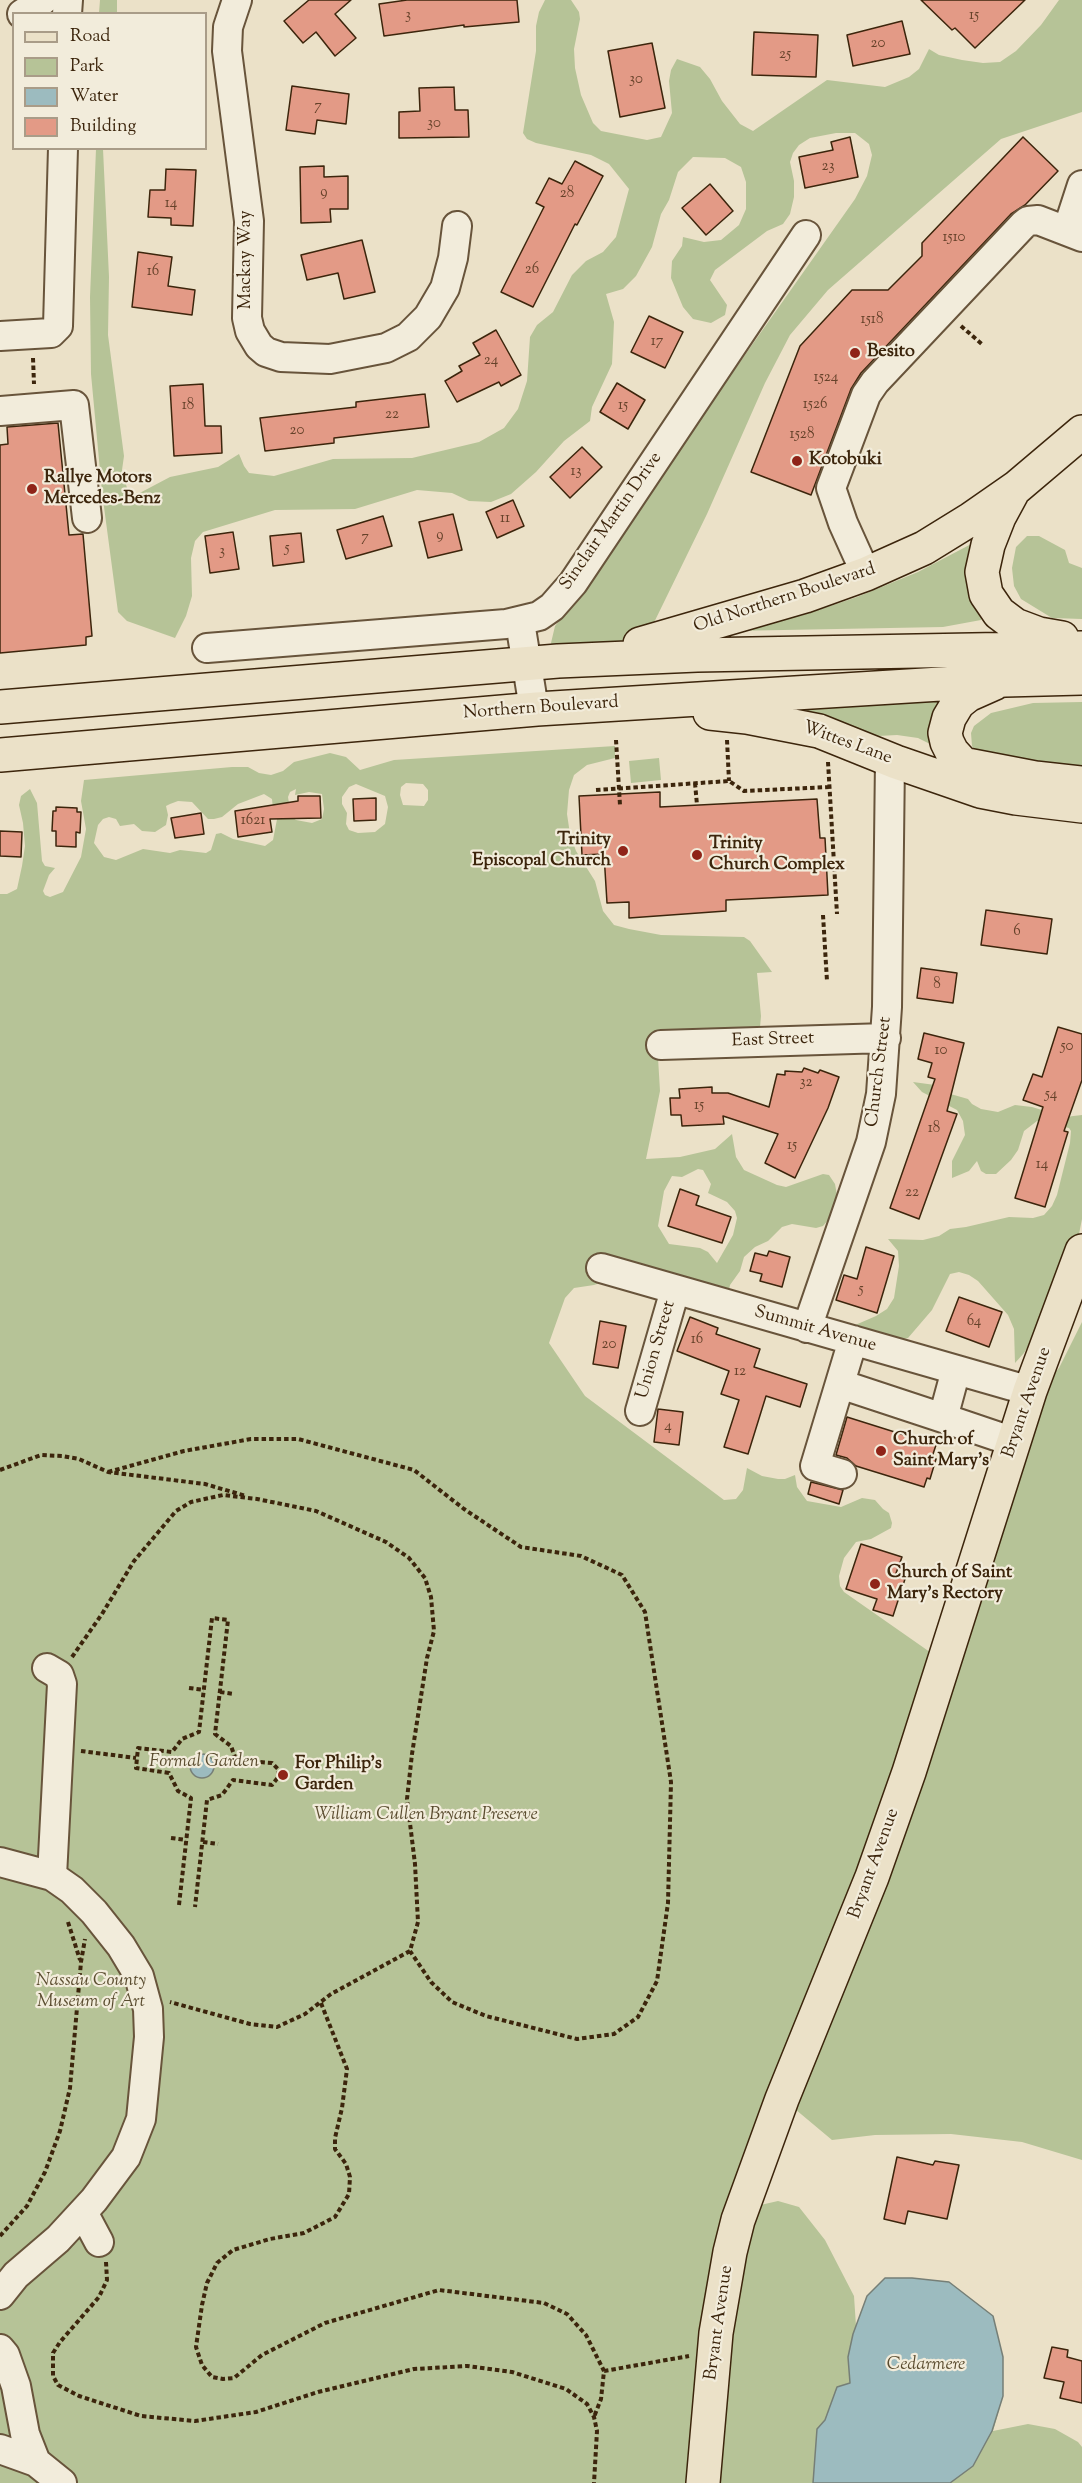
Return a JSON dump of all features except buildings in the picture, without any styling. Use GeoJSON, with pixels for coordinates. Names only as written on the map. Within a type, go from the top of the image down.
{"type":"FeatureCollection","features":[{"type":"Feature","properties":{"kind":"main road","name":"Old Northern Boulevard"},"geometry":{"type":"LineString","coordinates":[[543,662],[680,634],[805,596],[866,574],[924,548],[971,519],[1017,487],[1082,432]]}},
{"type":"Feature","properties":{"kind":"main road"},"geometry":{"type":"LineString","coordinates":[[1017,487],[999,517],[988,545],[982,572],[986,594],[999,613],[1015,625],[1040,634],[1082,642]]}},
{"type":"Feature","properties":{"kind":"main road"},"geometry":{"type":"LineString","coordinates":[[0,707],[543,662],[708,655],[1082,648]]}},
{"type":"Feature","properties":{"kind":"main road","name":"Northern Boulevard"},"geometry":{"type":"LineString","coordinates":[[0,755],[570,706],[1005,680],[1082,678]]}},
{"type":"Feature","properties":{"kind":"main road"},"geometry":{"type":"LineString","coordinates":[[951,771],[952,752],[947,742],[946,725],[952,711],[968,695],[1005,680]]}},
{"type":"Feature","properties":{"kind":"main road","name":"Wittes Lane"},"geometry":{"type":"LineString","coordinates":[[570,706],[700,712],[747,717],[819,730],[890,760]]}},
{"type":"Feature","properties":{"kind":"main road"},"geometry":{"type":"LineString","coordinates":[[890,760],[899,751],[911,750],[998,795],[1082,806]]}},
{"type":"Feature","properties":{"kind":"main road"},"geometry":{"type":"LineString","coordinates":[[951,771],[1082,783]]}},
{"type":"Feature","properties":{"kind":"main road","name":"Bryant Avenue"},"geometry":{"type":"LineString","coordinates":[[703,2483],[714,2352],[730,2252],[738,2220],[782,2098],[872,1877],[909,1772],[1030,1391],[1082,1251]]}},
{"type":"Feature","properties":{"kind":"street"},"geometry":{"type":"LineString","coordinates":[[25,12],[43,0]]}},
{"type":"Feature","properties":{"kind":"street","name":"Mackay Way"},"geometry":{"type":"LineString","coordinates":[[237,0],[228,27],[227,51],[249,221],[247,318],[250,331],[259,346],[272,355],[281,357],[330,359],[386,348],[408,337],[428,317],[445,288],[453,258],[457,226]]}},
{"type":"Feature","properties":{"kind":"street"},"geometry":{"type":"LineString","coordinates":[[0,336],[51,333],[58,326],[63,150]]}},
{"type":"Feature","properties":{"kind":"street"},"geometry":{"type":"LineString","coordinates":[[866,574],[843,523],[831,488],[866,395],[875,382],[1028,221],[1038,220],[1075,234],[1082,185]]}},
{"type":"Feature","properties":{"kind":"street","name":"Sinclair Martin Drive"},"geometry":{"type":"LineString","coordinates":[[207,648],[520,622],[538,616],[552,607],[573,583],[806,235]]}},
{"type":"Feature","properties":{"kind":"street"},"geometry":{"type":"LineString","coordinates":[[0,411],[74,405],[87,518]]}},
{"type":"Feature","properties":{"kind":"street"},"geometry":{"type":"LineString","coordinates":[[520,622],[543,662],[534,709]]}},
{"type":"Feature","properties":{"kind":"street","name":"Church Street"},"geometry":{"type":"LineString","coordinates":[[807,1328],[871,1142],[881,1094],[886,1038],[890,760]]}},
{"type":"Feature","properties":{"kind":"street"},"geometry":{"type":"LineString","coordinates":[[889,805],[906,782],[951,771]]}},
{"type":"Feature","properties":{"kind":"street","name":"East Street"},"geometry":{"type":"LineString","coordinates":[[661,1045],[886,1038]]}},
{"type":"Feature","properties":{"kind":"street","name":"Summit Avenue"},"geometry":{"type":"LineString","coordinates":[[601,1268],[1030,1391]]}},
{"type":"Feature","properties":{"kind":"street","name":"Union Street"},"geometry":{"type":"LineString","coordinates":[[640,1411],[675,1290]]}},
{"type":"Feature","properties":{"kind":"street"},"geometry":{"type":"LineString","coordinates":[[842,1474],[815,1466],[853,1340]]}},
{"type":"Feature","properties":{"kind":"street"},"geometry":{"type":"LineString","coordinates":[[943,1418],[956,1370]]}},
{"type":"Feature","properties":{"kind":"street"},"geometry":{"type":"LineString","coordinates":[[840,1384],[1014,1442]]}},
{"type":"Feature","properties":{"kind":"street"},"geometry":{"type":"LineString","coordinates":[[52,1876],[46,1816],[51,1741],[63,1684],[53,1671]]}},
{"type":"Feature","properties":{"kind":"street"},"geometry":{"type":"LineString","coordinates":[[0,1862],[52,1876],[72,1890],[90,1908],[121,1946],[139,1976],[148,2009],[149,2037],[141,2119],[126,2157],[83,2212],[58,2239],[16,2275],[0,2295]]}},
{"type":"Feature","properties":{"kind":"street"},"geometry":{"type":"LineString","coordinates":[[83,2212],[99,2242]]}},
{"type":"Feature","properties":{"kind":"street"},"geometry":{"type":"LineString","coordinates":[[0,2349],[5,2355],[16,2386],[25,2434],[36,2462]]}},
{"type":"Feature","properties":{"kind":"street"},"geometry":{"type":"LineString","coordinates":[[0,2449],[36,2462],[62,2483]]}},
{"type":"Feature","properties":{"kind":"path"},"geometry":{"type":"LineString","coordinates":[[958,323],[983,345]]}},
{"type":"Feature","properties":{"kind":"path"},"geometry":{"type":"LineString","coordinates":[[33,367],[33,375]]}},
{"type":"Feature","properties":{"kind":"path"},"geometry":{"type":"LineString","coordinates":[[727,731],[729,781]]}},
{"type":"Feature","properties":{"kind":"path"},"geometry":{"type":"LineString","coordinates":[[616,740],[620,805]]}},
{"type":"Feature","properties":{"kind":"path"},"geometry":{"type":"LineString","coordinates":[[828,757],[837,914]]}},
{"type":"Feature","properties":{"kind":"path"},"geometry":{"type":"LineString","coordinates":[[596,790],[729,781],[744,791],[830,787]]}},
{"type":"Feature","properties":{"kind":"path"},"geometry":{"type":"LineString","coordinates":[[695,783],[697,805]]}},
{"type":"Feature","properties":{"kind":"path"},"geometry":{"type":"LineString","coordinates":[[824,915],[827,981]]}},
{"type":"Feature","properties":{"kind":"path"},"geometry":{"type":"LineString","coordinates":[[108,1472],[184,1451],[251,1439],[298,1439],[414,1470],[464,1509],[521,1547],[581,1556],[622,1575],[628,1584],[645,1612],[671,1782],[668,1903],[657,1981],[638,2017],[614,2034],[577,2039],[486,2016],[452,2002],[431,1982],[410,1951]]}},
{"type":"Feature","properties":{"kind":"path"},"geometry":{"type":"LineString","coordinates":[[0,1470],[41,1455],[79,1459],[108,1472],[205,1484],[257,1499],[316,1511],[386,1542],[410,1558],[425,1578],[431,1597],[434,1631],[427,1658],[413,1744],[407,1799],[415,1864],[418,1922],[410,1951],[331,1994],[305,2014],[277,2027],[250,2024],[144,1994]]}},
{"type":"Feature","properties":{"kind":"path"},"geometry":{"type":"LineString","coordinates":[[53,1671],[102,1614],[134,1561],[176,1511],[191,1502],[223,1496],[257,1499]]}},
{"type":"Feature","properties":{"kind":"path"},"geometry":{"type":"LineString","coordinates":[[179,1905],[191,1798],[178,1791],[169,1773],[135,1768],[136,1758],[138,1748],[171,1752],[182,1739],[199,1732],[212,1618],[228,1620],[215,1734],[231,1746],[236,1760],[272,1763],[278,1769],[279,1776],[272,1785],[233,1780],[222,1795],[207,1800],[195,1907]]}},
{"type":"Feature","properties":{"kind":"path"},"geometry":{"type":"LineString","coordinates":[[189,1688],[204,1690]]}},
{"type":"Feature","properties":{"kind":"path"},"geometry":{"type":"LineString","coordinates":[[220,1692],[234,1694]]}},
{"type":"Feature","properties":{"kind":"path"},"geometry":{"type":"LineString","coordinates":[[51,1741],[72,1750],[136,1758]]}},
{"type":"Feature","properties":{"kind":"path"},"geometry":{"type":"LineString","coordinates":[[171,1838],[186,1840]]}},
{"type":"Feature","properties":{"kind":"path"},"geometry":{"type":"LineString","coordinates":[[203,1842],[218,1844]]}},
{"type":"Feature","properties":{"kind":"path"},"geometry":{"type":"LineString","coordinates":[[0,2236],[27,2206],[45,2172],[60,2131],[70,2088],[81,1962],[90,1908]]}},
{"type":"Feature","properties":{"kind":"path"},"geometry":{"type":"LineString","coordinates":[[321,2003],[347,2069],[335,2149],[346,2164],[350,2177],[349,2194],[335,2217],[304,2233],[270,2239],[233,2250],[217,2263],[207,2283],[202,2305],[196,2347],[202,2365],[212,2377],[234,2378],[262,2355],[325,2323],[439,2290],[544,2303],[567,2314],[586,2335],[604,2371],[601,2399],[594,2417]]}},
{"type":"Feature","properties":{"kind":"path"},"geometry":{"type":"LineString","coordinates":[[99,2242],[106,2258],[107,2280],[99,2297],[53,2353],[53,2376],[58,2385],[79,2396],[141,2416],[195,2421],[256,2412],[318,2392],[414,2369],[467,2366],[512,2372],[566,2389],[587,2404],[594,2417],[597,2431],[594,2483]]}},
{"type":"Feature","properties":{"kind":"path"},"geometry":{"type":"LineString","coordinates":[[604,2371],[714,2352]]}},
{"type":"Feature","properties":{"kind":"green space"},"geometry":{"type":"Polygon","coordinates":[[[100,0],[117,0],[117,12],[99,12],[100,0]]]}},
{"type":"Feature","properties":{"kind":"green space"},"geometry":{"type":"Polygon","coordinates":[[[545,0],[571,0],[579,12],[580,19],[574,49],[575,68],[581,95],[593,123],[601,131],[647,140],[661,137],[672,113],[669,81],[671,70],[677,59],[700,67],[740,124],[753,131],[827,80],[885,87],[909,77],[919,69],[929,49],[939,55],[962,60],[983,63],[1000,62],[1016,51],[1041,25],[1059,0],[1082,0],[1082,112],[1001,139],[828,290],[790,335],[765,383],[707,514],[644,643],[554,655],[551,643],[555,626],[569,609],[584,583],[855,199],[867,176],[872,155],[869,144],[855,133],[836,133],[810,138],[799,145],[790,162],[794,181],[794,197],[790,214],[783,224],[767,231],[715,270],[710,280],[727,305],[725,315],[711,323],[693,319],[683,307],[671,278],[672,261],[682,246],[683,237],[704,242],[721,240],[739,225],[746,209],[746,182],[741,167],[725,158],[693,157],[678,172],[669,200],[661,214],[652,247],[636,276],[623,289],[606,294],[614,322],[612,364],[592,407],[590,421],[564,441],[536,472],[511,494],[491,502],[469,501],[452,493],[417,490],[355,509],[275,510],[203,532],[195,541],[191,558],[192,596],[186,616],[175,638],[127,621],[118,612],[102,492],[91,374],[90,297],[96,150],[103,150],[109,277],[108,335],[124,456],[122,470],[127,488],[134,496],[170,477],[218,467],[239,454],[249,473],[274,476],[333,459],[412,458],[479,442],[504,428],[518,409],[527,381],[530,337],[537,325],[553,312],[572,275],[586,261],[603,252],[616,237],[629,189],[609,164],[591,155],[536,143],[527,139],[523,133],[536,51],[536,26],[545,0]]]}},
{"type":"Feature","properties":{"kind":"green space"},"geometry":{"type":"Polygon","coordinates":[[[1027,536],[1039,536],[1065,550],[1069,563],[1082,568],[1082,619],[1052,618],[1021,599],[1014,586],[1012,568],[1016,547],[1027,536]]]}},
{"type":"Feature","properties":{"kind":"green space"},"geometry":{"type":"Polygon","coordinates":[[[977,541],[981,620],[943,627],[730,631],[803,615],[857,597],[918,572],[977,541]]]}},
{"type":"Feature","properties":{"kind":"green space"},"geometry":{"type":"Polygon","coordinates":[[[940,699],[941,702],[929,735],[930,744],[918,738],[897,735],[878,736],[871,740],[776,711],[940,699]]]}},
{"type":"Feature","properties":{"kind":"green space"},"geometry":{"type":"Polygon","coordinates":[[[1082,702],[1082,770],[977,753],[972,746],[971,733],[974,726],[991,713],[1033,703],[1082,702]]]}},
{"type":"Feature","properties":{"kind":"green space","name":"William Cullen Bryant Preserve"},"geometry":{"type":"Polygon","coordinates":[[[615,746],[615,758],[587,765],[574,775],[569,790],[567,814],[570,834],[576,851],[595,881],[603,911],[614,925],[661,935],[744,937],[750,941],[772,972],[757,973],[761,1016],[759,1039],[657,1041],[660,1091],[646,1159],[680,1157],[715,1149],[732,1134],[736,1157],[744,1170],[777,1185],[786,1187],[823,1174],[829,1175],[835,1184],[838,1201],[834,1213],[823,1226],[816,1228],[792,1224],[782,1227],[768,1241],[755,1247],[744,1257],[740,1271],[730,1285],[726,1304],[606,1281],[574,1288],[565,1298],[549,1343],[585,1396],[724,1500],[736,1499],[743,1490],[747,1468],[762,1476],[778,1479],[795,1475],[797,1487],[807,1501],[841,1507],[862,1498],[875,1500],[889,1513],[891,1528],[871,1539],[856,1542],[844,1558],[839,1576],[840,1586],[844,1592],[937,1657],[1053,1375],[1059,1368],[1082,1322],[1082,2160],[1022,2142],[951,2134],[875,2135],[832,2140],[783,2099],[756,2206],[778,2201],[799,2207],[825,2240],[854,2296],[856,2326],[867,2296],[885,2278],[949,2282],[993,2316],[1003,2357],[1003,2396],[993,2431],[1028,2424],[1055,2429],[1078,2442],[1082,2447],[1082,2483],[0,2483],[0,894],[7,894],[17,889],[22,866],[25,846],[19,805],[21,796],[30,789],[37,803],[42,861],[45,866],[55,868],[49,875],[43,891],[50,897],[63,892],[81,857],[86,829],[81,801],[84,780],[232,767],[248,767],[259,773],[271,775],[283,771],[294,762],[330,753],[346,757],[360,770],[394,760],[615,746]],[[406,783],[401,787],[400,795],[403,805],[424,806],[428,800],[428,790],[423,784],[406,783]],[[356,784],[349,787],[342,797],[342,804],[347,813],[346,824],[349,830],[358,833],[375,832],[385,824],[388,807],[385,796],[356,784]],[[296,789],[290,792],[288,797],[291,816],[296,820],[312,823],[322,819],[324,809],[322,794],[309,792],[295,795],[296,789]],[[264,794],[238,804],[222,817],[208,819],[192,802],[178,801],[166,806],[168,815],[166,825],[155,832],[142,831],[134,824],[120,826],[116,819],[109,817],[103,819],[98,825],[94,843],[104,857],[116,860],[143,849],[170,853],[180,850],[206,853],[211,850],[216,834],[221,833],[233,839],[265,846],[273,840],[278,814],[273,809],[272,799],[264,794]],[[698,1169],[682,1177],[672,1176],[664,1191],[658,1226],[669,1244],[700,1248],[708,1252],[717,1263],[733,1235],[737,1218],[735,1211],[727,1202],[708,1193],[711,1184],[703,1170],[698,1169]]]}},
{"type":"Feature","properties":{"kind":"green space"},"geometry":{"type":"Polygon","coordinates":[[[659,758],[661,780],[631,783],[629,761],[659,758]]]}},
{"type":"Feature","properties":{"kind":"green space"},"geometry":{"type":"Polygon","coordinates":[[[913,1082],[935,1085],[947,1093],[968,1099],[981,1109],[998,1112],[1015,1105],[1032,1107],[1065,1117],[1082,1115],[1082,1219],[1075,1254],[1042,1323],[1024,1353],[1015,1363],[1014,1329],[1008,1315],[978,1281],[959,1272],[950,1274],[932,1310],[908,1338],[891,1342],[853,1326],[887,1309],[894,1298],[899,1266],[898,1251],[888,1239],[923,1240],[939,1236],[950,1229],[1009,1217],[1033,1218],[1044,1215],[1052,1206],[1057,1195],[1070,1143],[1069,1128],[1037,1121],[1024,1131],[1018,1150],[996,1174],[986,1174],[981,1171],[977,1161],[969,1171],[952,1178],[952,1161],[965,1135],[963,1121],[957,1110],[922,1092],[913,1082]]]}},
{"type":"Feature","properties":{"kind":"water"},"geometry":{"type":"Polygon","coordinates":[[[202,1754],[210,1758],[214,1766],[210,1774],[202,1778],[194,1774],[190,1766],[194,1758],[202,1754]]]}},
{"type":"Feature","properties":{"kind":"water","name":"Cedarmere"},"geometry":{"type":"Polygon","coordinates":[[[885,2278],[949,2282],[993,2316],[1003,2357],[1003,2396],[992,2431],[973,2466],[950,2483],[813,2483],[817,2429],[825,2420],[837,2387],[850,2383],[848,2357],[853,2334],[867,2296],[885,2278]]]}},
{"type":"Feature","properties":{"kind":"place","name":"Besito"},"geometry":{"type":"Point","coordinates":[855,353]}},
{"type":"Feature","properties":{"kind":"place","name":"Kotobuki"},"geometry":{"type":"Point","coordinates":[797,461]}},
{"type":"Feature","properties":{"kind":"place","name":"Rallye Motors Mercedes-Benz"},"geometry":{"type":"Point","coordinates":[32,489]}},
{"type":"Feature","properties":{"kind":"place","name":"Trinity Episcopal Church"},"geometry":{"type":"Point","coordinates":[623,851]}},
{"type":"Feature","properties":{"kind":"place","name":"Trinity Church Complex"},"geometry":{"type":"Point","coordinates":[697,855]}},
{"type":"Feature","properties":{"kind":"place","name":"Church of Saint Mary's"},"geometry":{"type":"Point","coordinates":[881,1451]}},
{"type":"Feature","properties":{"kind":"place","name":"Church of Saint Mary's Rectory"},"geometry":{"type":"Point","coordinates":[875,1584]}},
{"type":"Feature","properties":{"kind":"place","name":"For Philip's Garden"},"geometry":{"type":"Point","coordinates":[283,1775]}},
{"type":"Feature","properties":{"kind":"park label","name":"Formal Garden"},"geometry":{"type":"Point","coordinates":[204,1763]}},
{"type":"Feature","properties":{"kind":"park label","name":"Nassau County Museum of Art"},"geometry":{"type":"Point","coordinates":[91,1992]}}]}
